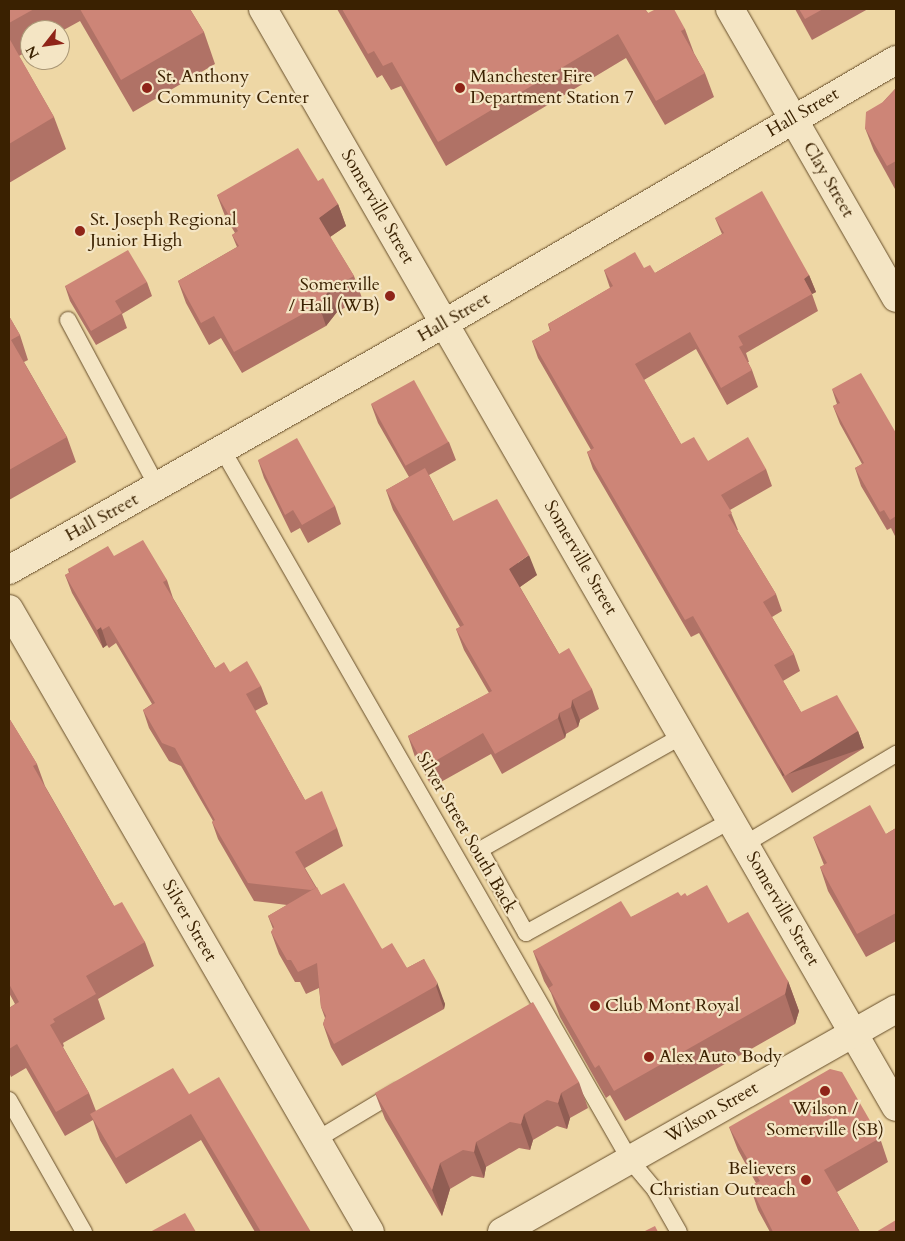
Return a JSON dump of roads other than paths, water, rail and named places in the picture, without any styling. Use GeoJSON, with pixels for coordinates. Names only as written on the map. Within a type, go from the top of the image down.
{"type":"FeatureCollection","features":[{"type":"Feature","properties":{"kind":"street","name":"Somerville Street"},"geometry":{"type":"LineString","coordinates":[[263,9],[896,1107]]}},
{"type":"Feature","properties":{"kind":"street","name":"Clay Street"},"geometry":{"type":"LineString","coordinates":[[730,9],[896,298]]}},
{"type":"Feature","properties":{"kind":"street","name":"Hall Street"},"geometry":{"type":"LineString","coordinates":[[9,570],[445,324],[896,60]]}},
{"type":"Feature","properties":{"kind":"street","name":"Silver Street"},"geometry":{"type":"LineString","coordinates":[[9,609],[370,1232]]}},
{"type":"Feature","properties":{"kind":"street","name":"Wilson Street"},"geometry":{"type":"LineString","coordinates":[[502,1232],[896,1009]]}},
{"type":"Feature","properties":{"kind":"lane"},"geometry":{"type":"LineString","coordinates":[[68,320],[157,486]]}},
{"type":"Feature","properties":{"kind":"lane","name":"Silver Street South Back"},"geometry":{"type":"LineString","coordinates":[[222,449],[630,1160],[656,1190],[679,1232]]}},
{"type":"Feature","properties":{"kind":"lane"},"geometry":{"type":"LineString","coordinates":[[682,736],[480,850],[526,933],[730,821]]}},
{"type":"Feature","properties":{"kind":"lane"},"geometry":{"type":"LineString","coordinates":[[745,844],[896,754]]}},
{"type":"Feature","properties":{"kind":"lane"},"geometry":{"type":"LineString","coordinates":[[525,1015],[542,1005]]}},
{"type":"Feature","properties":{"kind":"lane"},"geometry":{"type":"LineString","coordinates":[[316,1140],[409,1084]]}},
{"type":"Feature","properties":{"kind":"lane"},"geometry":{"type":"LineString","coordinates":[[9,1100],[84,1232]]}},
{"type":"Feature","properties":{"kind":"place","name":"St. Anthony Community Center"},"geometry":{"type":"Point","coordinates":[147,88]}},
{"type":"Feature","properties":{"kind":"place","name":"Manchester Fire Department Station 7"},"geometry":{"type":"Point","coordinates":[460,88]}},
{"type":"Feature","properties":{"kind":"place","name":"St. Joseph Regional Junior High"},"geometry":{"type":"Point","coordinates":[80,231]}},
{"type":"Feature","properties":{"kind":"place","name":"Somerville / Hall (WB)"},"geometry":{"type":"Point","coordinates":[390,296]}},
{"type":"Feature","properties":{"kind":"place","name":"Club Mont Royal"},"geometry":{"type":"Point","coordinates":[595,1006]}},
{"type":"Feature","properties":{"kind":"place","name":"Alex Auto Body"},"geometry":{"type":"Point","coordinates":[649,1057]}},
{"type":"Feature","properties":{"kind":"place","name":"Wilson / Somerville (SB)"},"geometry":{"type":"Point","coordinates":[825,1091]}},
{"type":"Feature","properties":{"kind":"place","name":"Believers Christian Outreach"},"geometry":{"type":"Point","coordinates":[806,1180]}}]}
